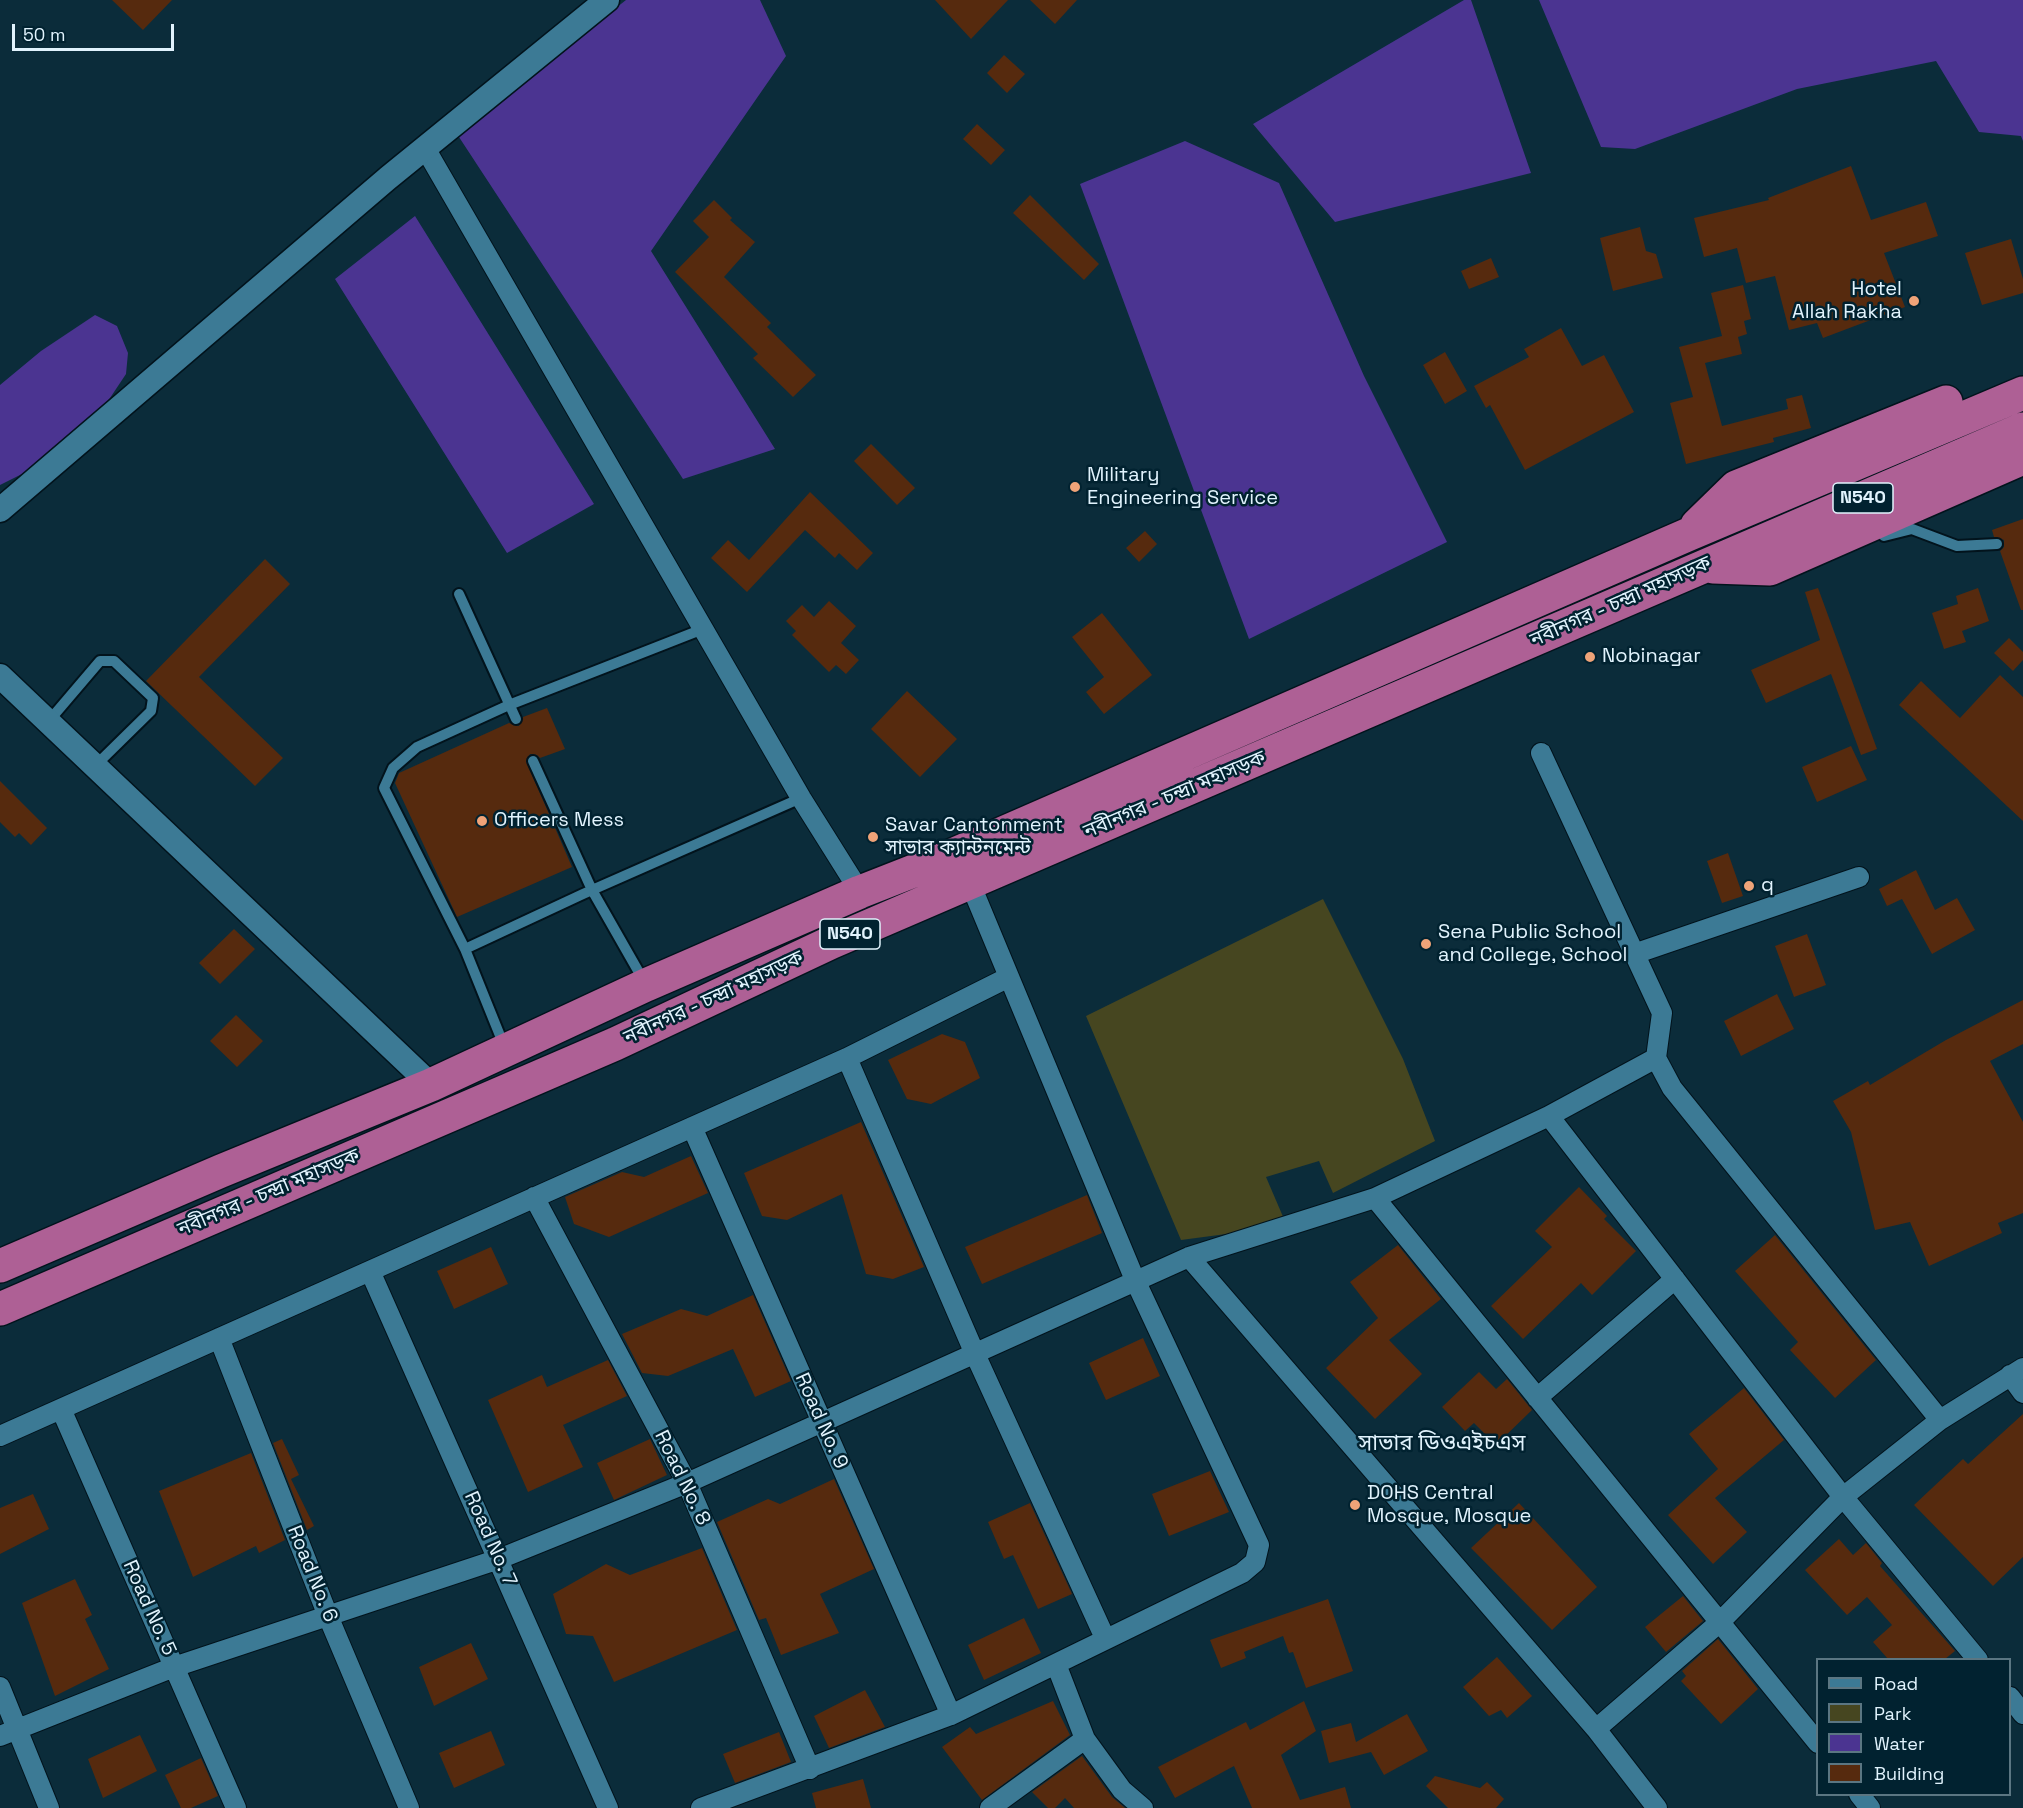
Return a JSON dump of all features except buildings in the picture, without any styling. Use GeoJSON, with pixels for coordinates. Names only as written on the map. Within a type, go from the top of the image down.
{"type":"FeatureCollection","features":[{"type":"Feature","properties":{"kind":"highway"},"geometry":{"type":"LineString","coordinates":[[1687,535],[1736,487],[2023,371]]}},
{"type":"Feature","properties":{"kind":"highway","name":"নবীনগর - চন্দ্রা মহাসড়ক"},"geometry":{"type":"LineString","coordinates":[[0,1266],[221,1171],[431,1085],[646,985],[860,892],[939,861],[1687,535],[2023,393]]}},
{"type":"Feature","properties":{"kind":"highway","name":"নবীনগর - চন্দ্রা মহাসড়ক"},"geometry":{"type":"LineString","coordinates":[[0,1309],[615,1044],[832,942],[2023,429]]}},
{"type":"Feature","properties":{"kind":"highway"},"geometry":{"type":"LineString","coordinates":[[1702,566],[1770,569],[2023,458]]}},
{"type":"Feature","properties":{"kind":"street"},"geometry":{"type":"LineString","coordinates":[[0,510],[425,148],[607,0]]}},
{"type":"Feature","properties":{"kind":"street"},"geometry":{"type":"LineString","coordinates":[[425,148],[801,798],[860,892]]}},
{"type":"Feature","properties":{"kind":"street"},"geometry":{"type":"LineString","coordinates":[[0,676],[431,1085]]}},
{"type":"Feature","properties":{"kind":"street"},"geometry":{"type":"LineString","coordinates":[[1541,753],[1662,1013],[1656,1058],[1672,1088],[1940,1420]]}},
{"type":"Feature","properties":{"kind":"street"},"geometry":{"type":"LineString","coordinates":[[1634,954],[1859,877]]}},
{"type":"Feature","properties":{"kind":"street"},"geometry":{"type":"LineString","coordinates":[[701,1808],[951,1715],[1242,1573],[1255,1562],[1259,1545],[1135,1280],[970,883]]}},
{"type":"Feature","properties":{"kind":"street"},"geometry":{"type":"LineString","coordinates":[[0,1436],[847,1058],[1009,977]]}},
{"type":"Feature","properties":{"kind":"street"},"geometry":{"type":"LineString","coordinates":[[847,1058],[975,1354],[1105,1638]]}},
{"type":"Feature","properties":{"kind":"street"},"geometry":{"type":"LineString","coordinates":[[9,1733],[174,1666],[499,1559],[687,1483],[1189,1257],[1375,1198],[1549,1116],[1656,1058]]}},
{"type":"Feature","properties":{"kind":"street"},"geometry":{"type":"LineString","coordinates":[[1549,1116],[1843,1497],[1977,1658]]}},
{"type":"Feature","properties":{"kind":"street","name":"Road No. 9"},"geometry":{"type":"LineString","coordinates":[[692,1127],[951,1715]]}},
{"type":"Feature","properties":{"kind":"street","name":"Road No. 8"},"geometry":{"type":"LineString","coordinates":[[534,1197],[687,1483],[810,1769]]}},
{"type":"Feature","properties":{"kind":"street"},"geometry":{"type":"LineString","coordinates":[[1375,1198],[1816,1741]]}},
{"type":"Feature","properties":{"kind":"street"},"geometry":{"type":"LineString","coordinates":[[1189,1257],[1596,1729],[1657,1808]]}},
{"type":"Feature","properties":{"kind":"street","name":"Road No. 7"},"geometry":{"type":"LineString","coordinates":[[370,1271],[608,1808]]}},
{"type":"Feature","properties":{"kind":"street"},"geometry":{"type":"LineString","coordinates":[[1537,1398],[1675,1279]]}},
{"type":"Feature","properties":{"kind":"street","name":"Road No. 6"},"geometry":{"type":"LineString","coordinates":[[219,1338],[328,1616],[408,1808]]}},
{"type":"Feature","properties":{"kind":"street"},"geometry":{"type":"LineString","coordinates":[[1596,1729],[1720,1622],[1843,1497],[1940,1420],[2016,1371],[2023,1393]]}},
{"type":"Feature","properties":{"kind":"street","name":"Road No. 5"},"geometry":{"type":"LineString","coordinates":[[61,1409],[236,1808]]}},
{"type":"Feature","properties":{"kind":"street"},"geometry":{"type":"LineString","coordinates":[[1056,1664],[1085,1739],[1122,1790],[1143,1808]]}},
{"type":"Feature","properties":{"kind":"street"},"geometry":{"type":"LineString","coordinates":[[0,1688],[9,1733],[49,1808]]}},
{"type":"Feature","properties":{"kind":"street"},"geometry":{"type":"LineString","coordinates":[[2011,1698],[2023,1714]]}},
{"type":"Feature","properties":{"kind":"street"},"geometry":{"type":"LineString","coordinates":[[990,1808],[1085,1739]]}},
{"type":"Feature","properties":{"kind":"street"},"geometry":{"type":"LineString","coordinates":[[1861,1796],[1870,1808]]}},
{"type":"Feature","properties":{"kind":"lane"},"geometry":{"type":"LineString","coordinates":[[1875,540],[1912,529],[1958,546],[1997,544]]}},
{"type":"Feature","properties":{"kind":"lane"},"geometry":{"type":"LineString","coordinates":[[1702,566],[1771,580],[1803,568]]}},
{"type":"Feature","properties":{"kind":"lane"},"geometry":{"type":"LineString","coordinates":[[459,594],[516,719]]}},
{"type":"Feature","properties":{"kind":"lane"},"geometry":{"type":"LineString","coordinates":[[505,1049],[465,949],[384,788],[393,768],[417,747],[509,705],[703,629]]}},
{"type":"Feature","properties":{"kind":"lane"},"geometry":{"type":"LineString","coordinates":[[48,722],[100,662],[114,661],[153,698],[151,711],[95,766]]}},
{"type":"Feature","properties":{"kind":"lane"},"geometry":{"type":"LineString","coordinates":[[533,761],[592,890],[646,985]]}},
{"type":"Feature","properties":{"kind":"lane"},"geometry":{"type":"LineString","coordinates":[[465,949],[801,798]]}},
{"type":"Feature","properties":{"kind":"green space"},"geometry":{"type":"Polygon","coordinates":[[[1323,899],[1403,1059],[1435,1141],[1333,1193],[1319,1161],[1266,1177],[1287,1226],[1181,1240],[1086,1016],[1323,899]]]}},
{"type":"Feature","properties":{"kind":"water"},"geometry":{"type":"Polygon","coordinates":[[[626,0],[760,0],[786,56],[651,251],[775,449],[683,479],[457,134],[626,0]]]}},
{"type":"Feature","properties":{"kind":"water"},"geometry":{"type":"Polygon","coordinates":[[[1464,0],[1471,0],[1531,173],[1335,222],[1253,124],[1464,0]]]}},
{"type":"Feature","properties":{"kind":"water"},"geometry":{"type":"Polygon","coordinates":[[[1539,0],[2023,0],[2023,141],[2021,136],[1979,132],[1936,61],[1797,89],[1635,149],[1601,147],[1539,0]]]}},
{"type":"Feature","properties":{"kind":"water"},"geometry":{"type":"Polygon","coordinates":[[[1185,141],[1279,183],[1364,376],[1447,542],[1249,639],[1080,184],[1185,141]]]}},
{"type":"Feature","properties":{"kind":"water"},"geometry":{"type":"Polygon","coordinates":[[[415,216],[594,504],[507,553],[335,279],[415,216]]]}},
{"type":"Feature","properties":{"kind":"water"},"geometry":{"type":"Polygon","coordinates":[[[95,315],[117,326],[128,353],[126,374],[104,407],[32,469],[0,485],[0,385],[41,351],[95,315]]]}},
{"type":"Feature","properties":{"kind":"place","name":"Hotel Allah Rakha"},"geometry":{"type":"Point","coordinates":[1914,301]}},
{"type":"Feature","properties":{"kind":"place","name":"Military Engineering Service"},"geometry":{"type":"Point","coordinates":[1075,487]}},
{"type":"Feature","properties":{"kind":"place","name":"Nobinagar"},"geometry":{"type":"Point","coordinates":[1590,657]}},
{"type":"Feature","properties":{"kind":"place","name":"Officers Mess"},"geometry":{"type":"Point","coordinates":[482,821]}},
{"type":"Feature","properties":{"kind":"place","name":"Savar Cantonment সাভার ক্যান্টনমেন্ট"},"geometry":{"type":"Point","coordinates":[873,837]}},
{"type":"Feature","properties":{"kind":"place","name":"q"},"geometry":{"type":"Point","coordinates":[1749,886]}},
{"type":"Feature","properties":{"kind":"place","name":"Sena Public School and College, School"},"geometry":{"type":"Point","coordinates":[1426,944]}},
{"type":"Feature","properties":{"kind":"place","name":"DOHS Central Mosque, Mosque"},"geometry":{"type":"Point","coordinates":[1355,1505]}},
{"type":"Feature","properties":{"kind":"district","name":"সাভার ডিওএইচএস"},"geometry":{"type":"Point","coordinates":[1442,1444]}}]}
